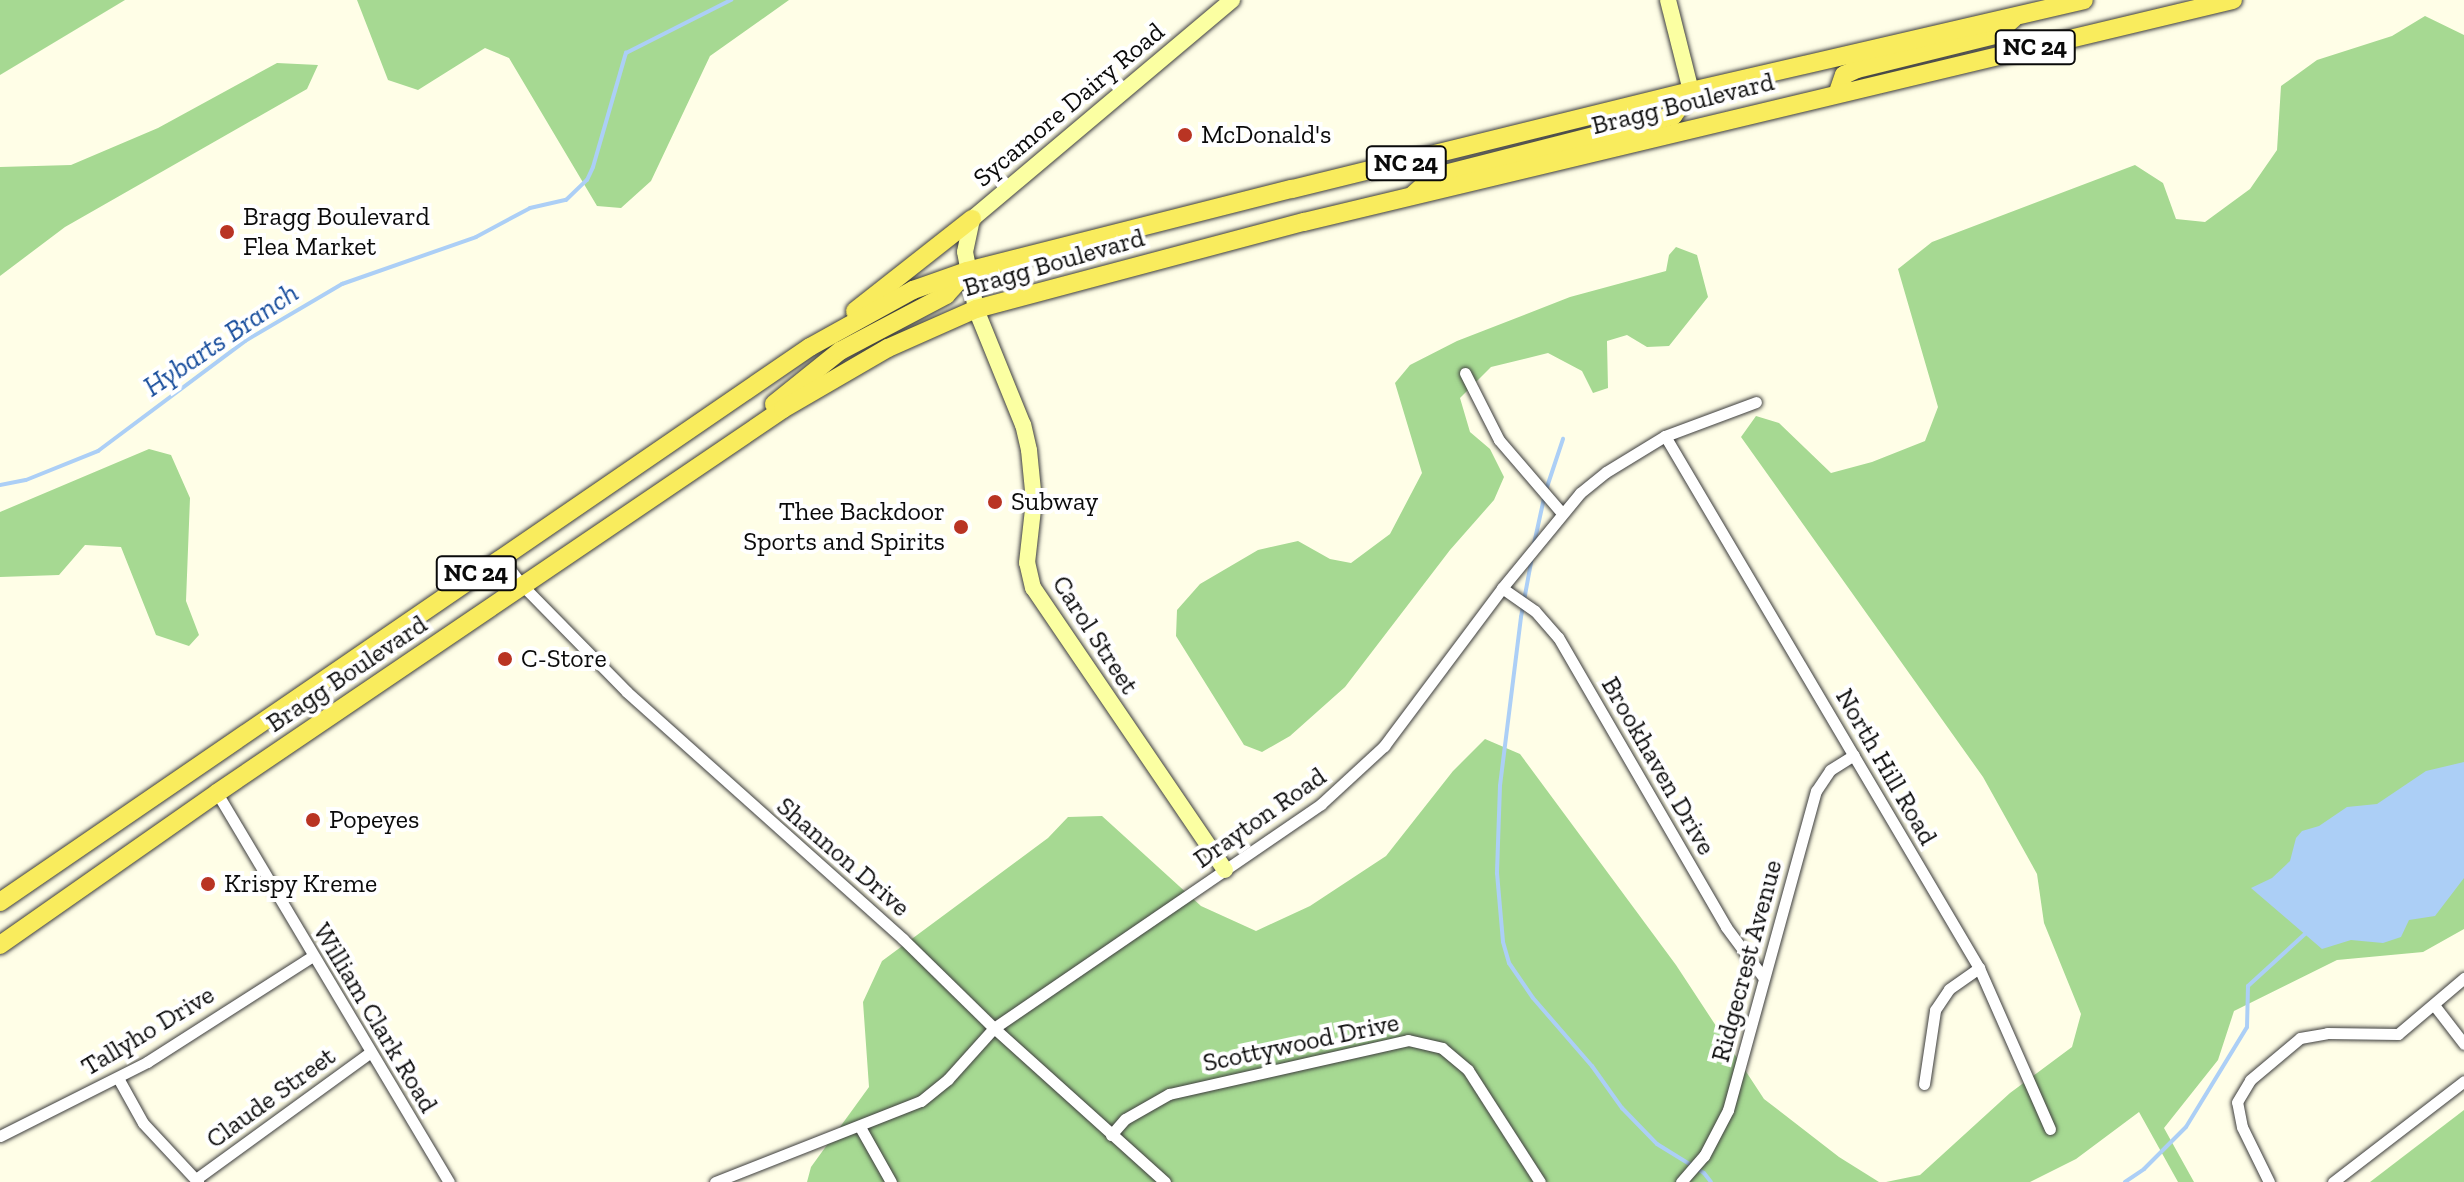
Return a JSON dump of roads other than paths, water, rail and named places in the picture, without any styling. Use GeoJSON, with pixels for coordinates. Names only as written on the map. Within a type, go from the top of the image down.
{"type":"FeatureCollection","features":[{"type":"Feature","properties":{"kind":"main road","name":"Bragg Boulevard"},"geometry":{"type":"LineString","coordinates":[[0,902],[500,556],[810,347],[913,290],[967,271],[1691,91],[2084,0]]}},
{"type":"Feature","properties":{"kind":"main road","name":"Bragg Boulevard"},"geometry":{"type":"LineString","coordinates":[[0,945],[217,793],[783,409],[888,348],[976,309],[1304,222],[2233,0]]}},
{"type":"Feature","properties":{"kind":"main road"},"geometry":{"type":"LineString","coordinates":[[1838,92],[1844,75],[1857,69],[1995,35],[2016,16]]}},
{"type":"Feature","properties":{"kind":"main road"},"geometry":{"type":"LineString","coordinates":[[1411,197],[1433,177],[1673,116],[1691,91]]}},
{"type":"Feature","properties":{"kind":"main road"},"geometry":{"type":"LineString","coordinates":[[810,347],[972,219]]}},
{"type":"Feature","properties":{"kind":"main road"},"geometry":{"type":"LineString","coordinates":[[716,453],[840,351],[926,308],[946,295],[967,271]]}},
{"type":"Feature","properties":{"kind":"street","name":"Sycamore Dairy Road"},"geometry":{"type":"LineString","coordinates":[[976,309],[967,271],[966,238],[972,219],[1232,0]]}},
{"type":"Feature","properties":{"kind":"street"},"geometry":{"type":"LineString","coordinates":[[1668,0],[1691,91]]}},
{"type":"Feature","properties":{"kind":"street","name":"Carol Street"},"geometry":{"type":"LineString","coordinates":[[976,309],[1023,425],[1029,450],[1034,501],[1027,563],[1033,588],[1225,870]]}},
{"type":"Feature","properties":{"kind":"street"},"geometry":{"type":"LineString","coordinates":[[1465,373],[1499,440],[1561,512]]}},
{"type":"Feature","properties":{"kind":"street","name":"Drayton Road"},"geometry":{"type":"LineString","coordinates":[[715,1182],[906,1109],[935,1091],[994,1028],[1321,804],[1367,765],[1561,512],[1606,472],[1665,436],[1756,402]]}},
{"type":"Feature","properties":{"kind":"street","name":"North Hill Road"},"geometry":{"type":"LineString","coordinates":[[1665,436],[1979,968],[2050,1129]]}},
{"type":"Feature","properties":{"kind":"street","name":"Shannon Drive"},"geometry":{"type":"LineString","coordinates":[[500,556],[523,586],[627,692],[903,939],[994,1028],[1165,1182]]}},
{"type":"Feature","properties":{"kind":"street","name":"Brookhaven Drive"},"geometry":{"type":"LineString","coordinates":[[1502,588],[1535,611],[1558,637],[1726,927],[1763,977]]}},
{"type":"Feature","properties":{"kind":"street","name":"Ridgecrest Avenue"},"geometry":{"type":"LineString","coordinates":[[1681,1182],[1704,1156],[1728,1110],[1816,791],[1830,770],[1854,755]]}},
{"type":"Feature","properties":{"kind":"street","name":"William Clark Road"},"geometry":{"type":"LineString","coordinates":[[217,793],[449,1182]]}},
{"type":"Feature","properties":{"kind":"street","name":"Tallyho Drive"},"geometry":{"type":"LineString","coordinates":[[0,1136],[118,1078],[313,956]]}},
{"type":"Feature","properties":{"kind":"street"},"geometry":{"type":"LineString","coordinates":[[1924,1084],[1935,1010],[1949,989],[1979,968]]}},
{"type":"Feature","properties":{"kind":"street"},"geometry":{"type":"LineString","coordinates":[[2269,1182],[2242,1127],[2237,1102],[2250,1080],[2300,1038],[2327,1033],[2398,1034],[2464,978]]}},
{"type":"Feature","properties":{"kind":"street"},"geometry":{"type":"LineString","coordinates":[[2434,1005],[2464,1044]]}},
{"type":"Feature","properties":{"kind":"street","name":"Scottywood Drive"},"geometry":{"type":"LineString","coordinates":[[1111,1135],[1132,1114],[1169,1094],[1408,1040],[1434,1044],[1456,1057],[1540,1182]]}},
{"type":"Feature","properties":{"kind":"street","name":"Claude Street"},"geometry":{"type":"LineString","coordinates":[[197,1181],[371,1052]]}},
{"type":"Feature","properties":{"kind":"street"},"geometry":{"type":"LineString","coordinates":[[118,1078],[143,1123],[197,1181]]}},
{"type":"Feature","properties":{"kind":"street"},"geometry":{"type":"LineString","coordinates":[[2333,1182],[2464,1081]]}},
{"type":"Feature","properties":{"kind":"street"},"geometry":{"type":"LineString","coordinates":[[860,1127],[891,1182]]}},
{"type":"Feature","properties":{"kind":"water"},"geometry":{"type":"Polygon","coordinates":[[[2464,762],[2464,878],[2435,916],[2409,920],[2401,937],[2383,943],[2351,940],[2322,949],[2251,888],[2272,878],[2290,861],[2296,838],[2302,831],[2319,826],[2347,807],[2377,804],[2426,771],[2464,762]]]}},
{"type":"Feature","properties":{"kind":"waterway","name":"Hybarts Branch"},"geometry":{"type":"LineString","coordinates":[[0,485],[26,480],[98,451],[245,341],[342,284],[476,237],[530,208],[566,200],[587,180],[593,167],[626,53],[731,0]]}},
{"type":"Feature","properties":{"kind":"waterway"},"geometry":{"type":"LineString","coordinates":[[1546,490],[1563,439]]}},
{"type":"Feature","properties":{"kind":"waterway"},"geometry":{"type":"LineString","coordinates":[[1534,544],[1544,498]]}},
{"type":"Feature","properties":{"kind":"waterway"},"geometry":{"type":"LineString","coordinates":[[1532,557],[1521,617],[1500,786],[1497,873],[1503,942],[1509,963],[1533,998],[1592,1066],[1622,1108],[1657,1144],[1704,1173],[1711,1182]]}},
{"type":"Feature","properties":{"kind":"waterway"},"geometry":{"type":"LineString","coordinates":[[2125,1182],[2144,1169],[2186,1127],[2247,1027],[2248,986],[2305,934]]}},
{"type":"Feature","properties":{"kind":"place","name":"McDonald's"},"geometry":{"type":"Point","coordinates":[1185,135]}},
{"type":"Feature","properties":{"kind":"place","name":"Bragg Boulevard Flea Market"},"geometry":{"type":"Point","coordinates":[227,232]}},
{"type":"Feature","properties":{"kind":"place","name":"Subway"},"geometry":{"type":"Point","coordinates":[995,502]}},
{"type":"Feature","properties":{"kind":"place","name":"Thee Backdoor Sports and Spirits"},"geometry":{"type":"Point","coordinates":[961,527]}},
{"type":"Feature","properties":{"kind":"place","name":"C-Store"},"geometry":{"type":"Point","coordinates":[505,659]}},
{"type":"Feature","properties":{"kind":"place","name":"Popeyes"},"geometry":{"type":"Point","coordinates":[313,820]}},
{"type":"Feature","properties":{"kind":"place","name":"Krispy Kreme"},"geometry":{"type":"Point","coordinates":[208,884]}}]}
